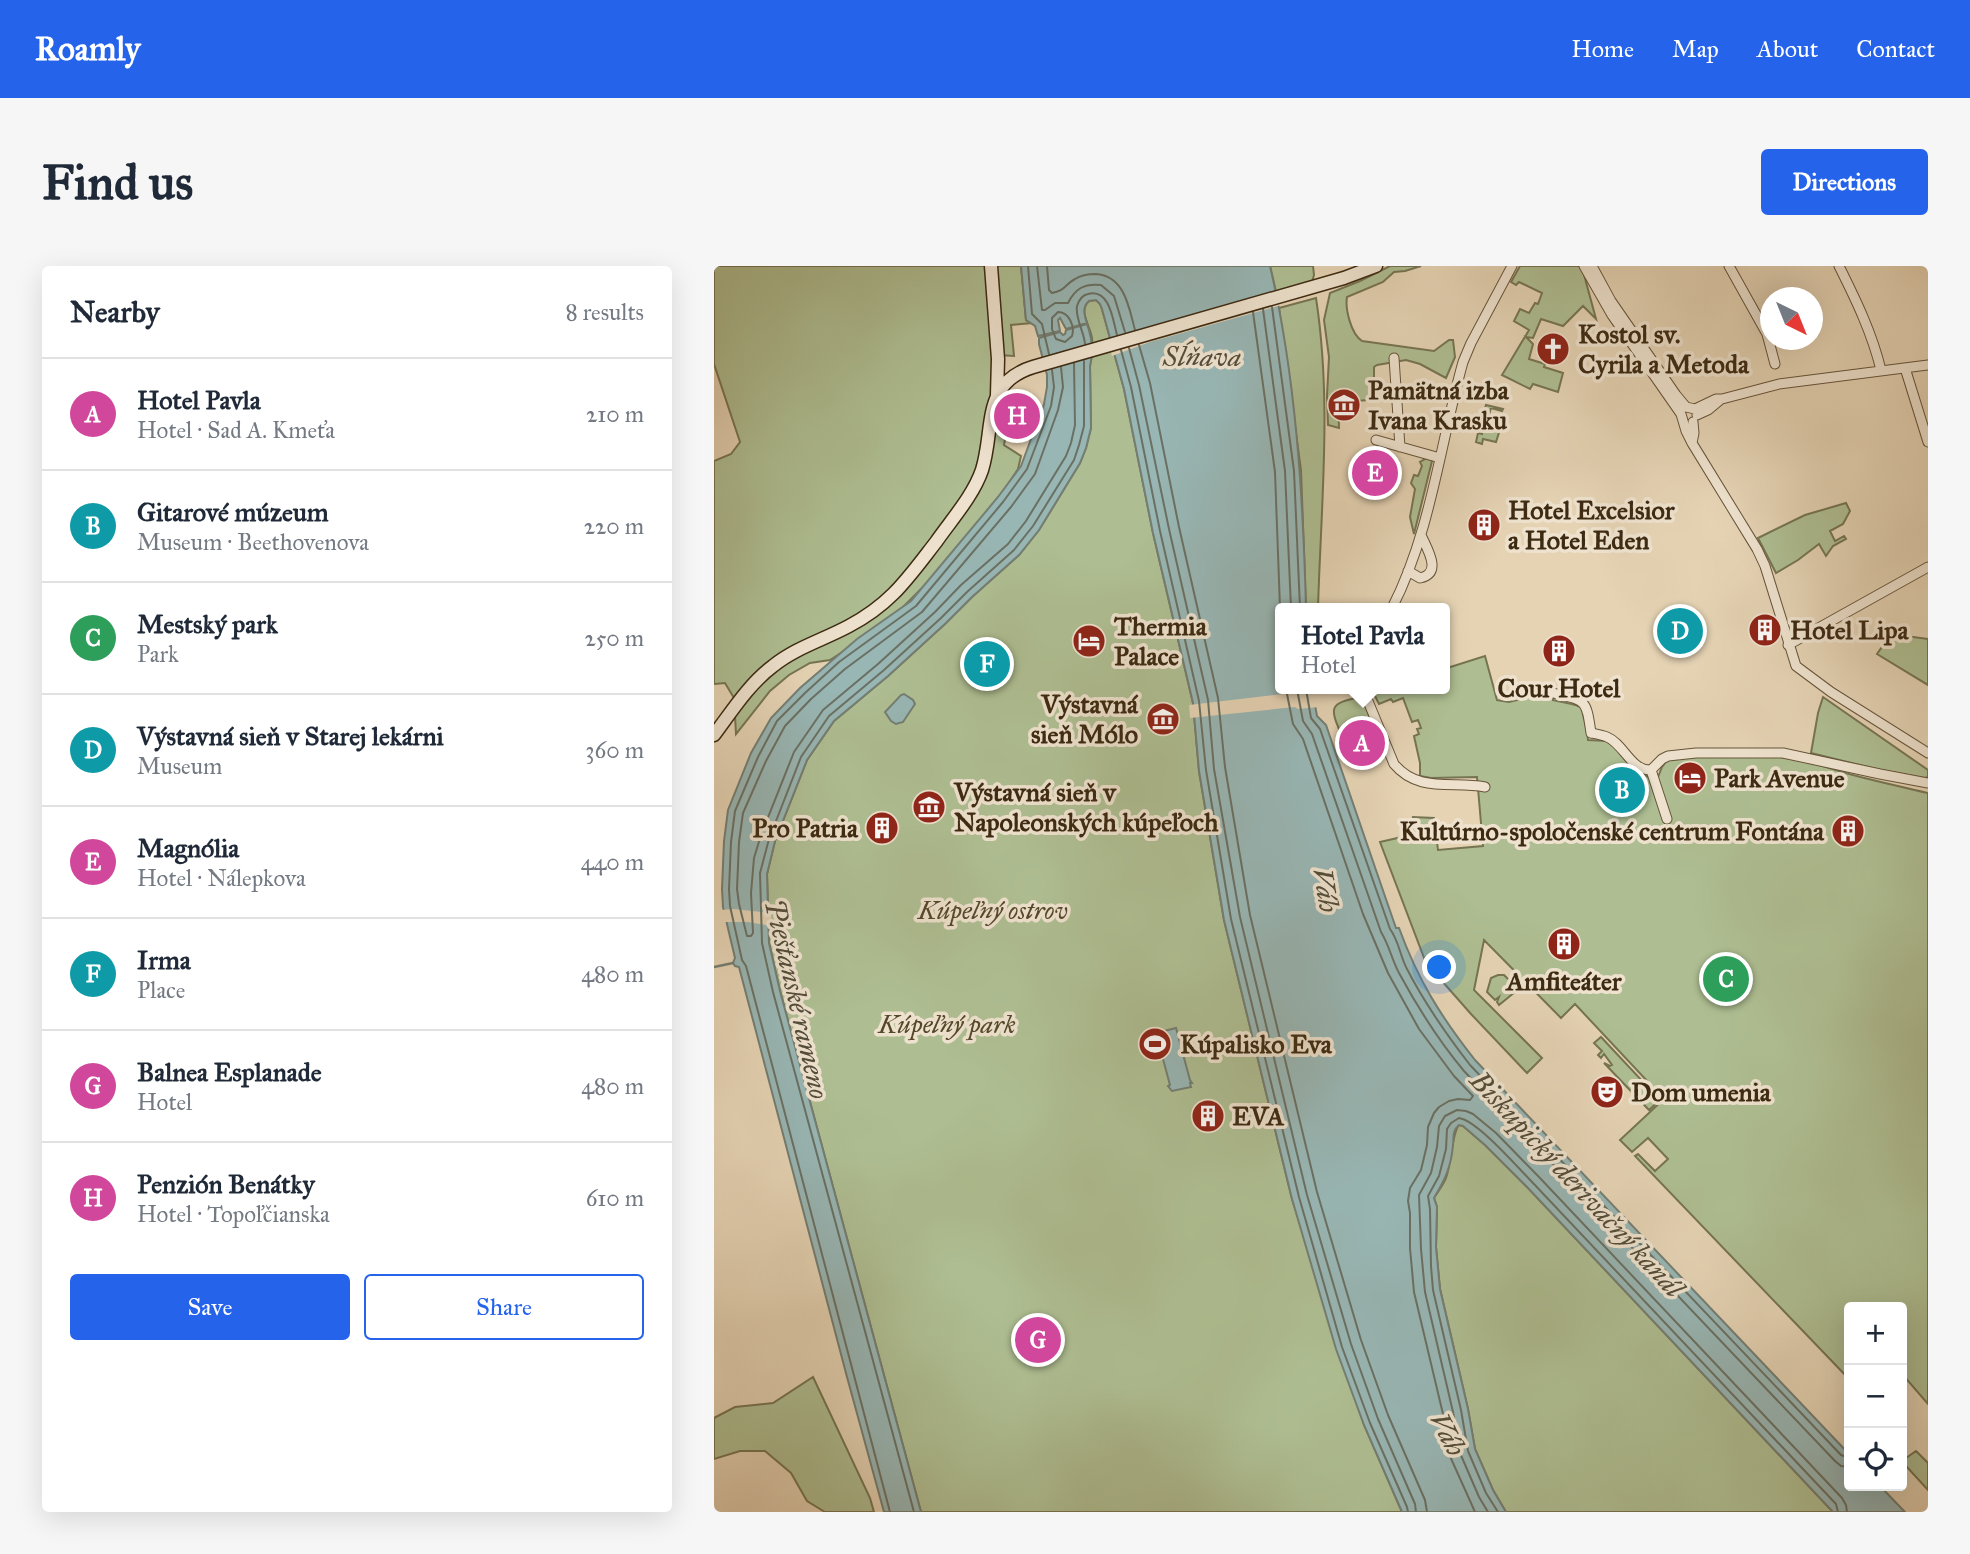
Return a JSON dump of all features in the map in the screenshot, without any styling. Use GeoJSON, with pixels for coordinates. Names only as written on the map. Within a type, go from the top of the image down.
{"type":"FeatureCollection","features":[{"type":"Feature","properties":{"kind":"main road"},"geometry":{"type":"LineString","coordinates":[[714,735],[748,690],[772,666],[862,619],[885,603],[905,583],[960,509],[982,468],[997,396],[998,359],[991,266]]}},
{"type":"Feature","properties":{"kind":"main road"},"geometry":{"type":"LineString","coordinates":[[997,396],[1013,374],[1032,367],[1376,266]]}},
{"type":"Feature","properties":{"kind":"main road"},"geometry":{"type":"LineString","coordinates":[[998,359],[1013,374]]}},
{"type":"Feature","properties":{"kind":"street"},"geometry":{"type":"LineString","coordinates":[[1395,603],[1420,539],[1463,362],[1512,266]]}},
{"type":"Feature","properties":{"kind":"street"},"geometry":{"type":"LineString","coordinates":[[1584,266],[1612,315],[1690,415]]}},
{"type":"Feature","properties":{"kind":"street"},"geometry":{"type":"LineString","coordinates":[[1592,266],[1617,310],[1690,415],[1686,431],[1692,443],[1758,549],[1796,666],[1805,675],[1928,753]]}},
{"type":"Feature","properties":{"kind":"street"},"geometry":{"type":"LineString","coordinates":[[1729,266],[1768,334],[1777,374]]}},
{"type":"Feature","properties":{"kind":"street"},"geometry":{"type":"LineString","coordinates":[[1839,266],[1866,321],[1881,370]]}},
{"type":"Feature","properties":{"kind":"street"},"geometry":{"type":"LineString","coordinates":[[1394,358],[1400,447]]}},
{"type":"Feature","properties":{"kind":"street"},"geometry":{"type":"LineString","coordinates":[[1690,415],[1708,410],[1722,399],[1777,374],[1881,370],[1928,365]]}},
{"type":"Feature","properties":{"kind":"street"},"geometry":{"type":"LineString","coordinates":[[1905,368],[1928,442]]}},
{"type":"Feature","properties":{"kind":"street"},"geometry":{"type":"LineString","coordinates":[[1376,440],[1440,458]]}},
{"type":"Feature","properties":{"kind":"street"},"geometry":{"type":"LineString","coordinates":[[1399,595],[1420,578],[1430,574],[1433,567],[1420,539]]}},
{"type":"Feature","properties":{"kind":"street"},"geometry":{"type":"LineString","coordinates":[[1788,645],[1928,567]]}},
{"type":"Feature","properties":{"kind":"street"},"geometry":{"type":"LineString","coordinates":[[1408,571],[1420,578]]}},
{"type":"Feature","properties":{"kind":"street"},"geometry":{"type":"LineString","coordinates":[[1365,694],[1394,764],[1403,774],[1432,785],[1466,784],[1485,787]]}},
{"type":"Feature","properties":{"kind":"street"},"geometry":{"type":"LineString","coordinates":[[1553,694],[1584,702],[1591,733],[1608,737],[1621,747],[1639,768],[1651,770]]}},
{"type":"Feature","properties":{"kind":"street"},"geometry":{"type":"LineString","coordinates":[[1651,770],[1668,756],[1696,753],[1783,753],[1928,783]]}},
{"type":"Feature","properties":{"kind":"street"},"geometry":{"type":"LineString","coordinates":[[1651,770],[1667,819]]}},
{"type":"Feature","properties":{"kind":"green space"},"geometry":{"type":"Polygon","coordinates":[[[714,266],[1021,266],[1026,320],[1032,323],[1011,325],[1014,356],[998,355],[996,392],[1011,407],[1004,445],[1021,456],[1018,469],[988,515],[954,556],[887,623],[830,660],[810,663],[789,675],[770,691],[736,734],[734,698],[725,683],[714,684],[714,461],[731,454],[740,442],[714,364],[714,266]]]}},
{"type":"Feature","properties":{"kind":"green space"},"geometry":{"type":"Polygon","coordinates":[[[1270,266],[1313,266],[1312,282],[1276,292],[1270,266]]]}},
{"type":"Feature","properties":{"kind":"green space"},"geometry":{"type":"Polygon","coordinates":[[[1390,266],[1421,266],[1394,272],[1383,282],[1347,297],[1348,314],[1358,338],[1362,341],[1434,351],[1453,340],[1455,357],[1446,378],[1406,360],[1377,365],[1374,367],[1374,391],[1369,392],[1369,400],[1338,398],[1339,428],[1328,425],[1329,357],[1324,320],[1330,293],[1390,266]]]}},
{"type":"Feature","properties":{"kind":"green space"},"geometry":{"type":"Polygon","coordinates":[[[1520,266],[1580,266],[1583,271],[1596,319],[1583,306],[1563,326],[1541,319],[1533,338],[1526,337],[1533,344],[1529,359],[1563,373],[1558,392],[1533,384],[1530,389],[1502,375],[1529,330],[1514,321],[1520,309],[1529,313],[1535,303],[1538,304],[1542,293],[1519,282],[1516,285],[1511,282],[1520,266]]]}},
{"type":"Feature","properties":{"kind":"green space"},"geometry":{"type":"Polygon","coordinates":[[[1316,298],[1321,337],[1324,414],[1318,603],[1306,603],[1301,470],[1279,308],[1316,298]]]}},
{"type":"Feature","properties":{"kind":"green space","name":"Kúpeľný ostrov"},"geometry":{"type":"Polygon","coordinates":[[[1096,300],[1102,309],[1124,389],[1153,533],[1193,703],[1199,771],[1224,920],[1292,1199],[1364,1425],[1402,1512],[921,1512],[780,991],[769,943],[767,874],[775,841],[807,760],[834,721],[888,676],[1019,555],[1039,530],[1080,463],[1091,428],[1092,341],[1085,309],[1089,301],[1096,300]]]}},
{"type":"Feature","properties":{"kind":"green space"},"geometry":{"type":"Polygon","coordinates":[[[1486,405],[1503,409],[1491,408],[1488,418],[1502,423],[1496,442],[1483,439],[1482,444],[1476,442],[1478,433],[1482,434],[1483,428],[1480,426],[1486,405]]]}},
{"type":"Feature","properties":{"kind":"green space"},"geometry":{"type":"Polygon","coordinates":[[[1427,458],[1432,461],[1414,534],[1410,517],[1415,489],[1411,483],[1414,475],[1418,476],[1422,466],[1420,462],[1427,458]]]}},
{"type":"Feature","properties":{"kind":"green space"},"geometry":{"type":"Polygon","coordinates":[[[1846,503],[1850,511],[1843,524],[1830,531],[1835,541],[1844,536],[1846,539],[1833,546],[1826,556],[1819,544],[1776,573],[1758,538],[1805,515],[1846,503]]]}},
{"type":"Feature","properties":{"kind":"green space"},"geometry":{"type":"Polygon","coordinates":[[[1891,634],[1928,639],[1928,685],[1877,654],[1891,634]]]}},
{"type":"Feature","properties":{"kind":"green space"},"geometry":{"type":"Polygon","coordinates":[[[1485,656],[1497,700],[1509,702],[1540,697],[1541,693],[1553,697],[1553,700],[1579,706],[1585,713],[1588,740],[1608,741],[1619,748],[1628,763],[1651,779],[1658,777],[1668,759],[1759,755],[1796,759],[1928,793],[1928,1404],[1907,1380],[1907,1302],[1844,1302],[1844,1374],[1635,1156],[1638,1154],[1655,1171],[1668,1159],[1648,1138],[1632,1152],[1620,1140],[1664,1099],[1575,1004],[1561,1018],[1484,940],[1474,990],[1542,1058],[1527,1073],[1426,963],[1380,842],[1415,834],[1413,817],[1434,818],[1438,850],[1483,846],[1477,777],[1420,776],[1414,736],[1419,734],[1417,729],[1421,728],[1418,720],[1412,722],[1403,698],[1379,704],[1374,694],[1450,694],[1450,667],[1485,656]]]}},
{"type":"Feature","properties":{"kind":"green space"},"geometry":{"type":"Polygon","coordinates":[[[1362,697],[1375,731],[1363,736],[1361,732],[1343,738],[1335,719],[1334,708],[1337,704],[1362,697]]]}},
{"type":"Feature","properties":{"kind":"green space"},"geometry":{"type":"Polygon","coordinates":[[[1823,697],[1928,770],[1928,777],[1880,770],[1811,753],[1823,697]]]}},
{"type":"Feature","properties":{"kind":"green space"},"geometry":{"type":"Polygon","coordinates":[[[1504,975],[1516,988],[1515,992],[1499,1005],[1499,997],[1495,1000],[1487,992],[1491,978],[1504,975]]]}},
{"type":"Feature","properties":{"kind":"green space"},"geometry":{"type":"Polygon","coordinates":[[[1601,1037],[1660,1100],[1649,1110],[1604,1063],[1612,1065],[1604,1054],[1601,1058],[1598,1055],[1602,1051],[1594,1043],[1601,1037]]]}},
{"type":"Feature","properties":{"kind":"green space"},"geometry":{"type":"Polygon","coordinates":[[[1459,1125],[1485,1145],[1528,1188],[1833,1512],[1506,1512],[1475,1449],[1440,1289],[1436,1247],[1437,1207],[1434,1198],[1446,1178],[1459,1125]]]}},
{"type":"Feature","properties":{"kind":"green space"},"geometry":{"type":"Polygon","coordinates":[[[813,1377],[870,1498],[874,1512],[825,1512],[807,1501],[791,1473],[765,1451],[740,1451],[714,1459],[714,1418],[735,1407],[773,1403],[813,1377]]]}},
{"type":"Feature","properties":{"kind":"green space"},"geometry":{"type":"Polygon","coordinates":[[[1916,1451],[1928,1463],[1928,1490],[1907,1467],[1907,1457],[1916,1451]]]}},
{"type":"Feature","properties":{"kind":"water"},"geometry":{"type":"Polygon","coordinates":[[[1021,266],[1270,266],[1286,350],[1297,436],[1306,603],[1275,603],[1275,694],[1313,694],[1317,716],[1326,725],[1396,928],[1399,928],[1422,981],[1451,1029],[1475,1060],[1844,1449],[1844,1491],[1885,1491],[1905,1512],[1833,1512],[1528,1188],[1485,1145],[1459,1125],[1454,1132],[1449,1167],[1434,1198],[1437,1207],[1436,1247],[1440,1289],[1475,1449],[1506,1512],[1402,1512],[1364,1425],[1336,1349],[1292,1199],[1224,920],[1199,771],[1193,703],[1153,533],[1124,389],[1102,309],[1096,300],[1089,301],[1084,311],[1087,323],[1066,329],[1060,318],[1060,331],[1038,336],[1035,326],[1026,320],[1021,266]]]}},
{"type":"Feature","properties":{"kind":"water"},"geometry":{"type":"Polygon","coordinates":[[[1087,324],[1092,350],[1091,428],[1080,463],[1039,530],[1019,555],[888,676],[834,721],[807,760],[775,841],[767,874],[769,943],[780,991],[921,1512],[884,1512],[739,967],[733,963],[735,958],[723,907],[722,889],[728,810],[751,753],[771,718],[800,688],[857,639],[911,601],[1021,466],[1044,404],[1047,387],[1039,338],[1060,332],[1063,335],[1066,330],[1087,324]]]}},
{"type":"Feature","properties":{"kind":"water"},"geometry":{"type":"Polygon","coordinates":[[[904,694],[915,704],[903,722],[896,724],[885,712],[904,694]]]}},
{"type":"Feature","properties":{"kind":"water"},"geometry":{"type":"Polygon","coordinates":[[[1176,1028],[1192,1083],[1191,1087],[1172,1091],[1168,1086],[1170,1085],[1156,1033],[1176,1028]]]}},
{"type":"Feature","properties":{"kind":"pier"},"geometry":{"type":"Polygon","coordinates":[[[1280,292],[1282,305],[1150,342],[1112,356],[1108,342],[1280,292]]]}},
{"type":"Feature","properties":{"kind":"pier"},"geometry":{"type":"Polygon","coordinates":[[[1282,694],[1317,694],[1319,707],[1190,718],[1189,705],[1282,694]]]}},
{"type":"Feature","properties":{"kind":"pier"},"geometry":{"type":"Polygon","coordinates":[[[720,910],[771,913],[772,926],[723,922],[720,910]]]}},
{"type":"Feature","properties":{"kind":"waterway"},"geometry":{"type":"LineString","coordinates":[[714,967],[733,963]]}},
{"type":"Feature","properties":{"kind":"place","name":"Kostol sv. Cyrila a Metoda"},"geometry":{"type":"Point","coordinates":[1553,349]}},
{"type":"Feature","properties":{"kind":"place","name":"Pamätná izba Ivana Krasku"},"geometry":{"type":"Point","coordinates":[1344,405]}},
{"type":"Feature","properties":{"kind":"place","name":"Penzión Benátky"},"geometry":{"type":"Point","coordinates":[1017,416]}},
{"type":"Feature","properties":{"kind":"place","name":"Magnólia"},"geometry":{"type":"Point","coordinates":[1375,473]}},
{"type":"Feature","properties":{"kind":"place","name":"Hotel Excelsior a Hotel Eden"},"geometry":{"type":"Point","coordinates":[1484,525]}},
{"type":"Feature","properties":{"kind":"place","name":"Hotel Lipa"},"geometry":{"type":"Point","coordinates":[1765,630]}},
{"type":"Feature","properties":{"kind":"place","name":"Výstavná sieň v Starej lekárni"},"geometry":{"type":"Point","coordinates":[1680,631]}},
{"type":"Feature","properties":{"kind":"place","name":"Thermia Palace"},"geometry":{"type":"Point","coordinates":[1089,641]}},
{"type":"Feature","properties":{"kind":"place","name":"Cour Hotel"},"geometry":{"type":"Point","coordinates":[1559,651]}},
{"type":"Feature","properties":{"kind":"place","name":"Irma"},"geometry":{"type":"Point","coordinates":[987,664]}},
{"type":"Feature","properties":{"kind":"place","name":"Výstavná sieň Mólo"},"geometry":{"type":"Point","coordinates":[1163,719]}},
{"type":"Feature","properties":{"kind":"place","name":"Hotel Pavla"},"geometry":{"type":"Point","coordinates":[1362,743]}},
{"type":"Feature","properties":{"kind":"place","name":"Park Avenue"},"geometry":{"type":"Point","coordinates":[1690,778]}},
{"type":"Feature","properties":{"kind":"place","name":"Gitarové múzeum"},"geometry":{"type":"Point","coordinates":[1622,790]}},
{"type":"Feature","properties":{"kind":"place","name":"Výstavná sieň v Napoleonských kúpeľoch"},"geometry":{"type":"Point","coordinates":[929,807]}},
{"type":"Feature","properties":{"kind":"place","name":"Pro Patria"},"geometry":{"type":"Point","coordinates":[882,828]}},
{"type":"Feature","properties":{"kind":"place","name":"Kultúrno-spoločenské centrum Fontána"},"geometry":{"type":"Point","coordinates":[1848,831]}},
{"type":"Feature","properties":{"kind":"place","name":"Amfiteáter"},"geometry":{"type":"Point","coordinates":[1564,944]}},
{"type":"Feature","properties":{"kind":"place","name":"Mestský park"},"geometry":{"type":"Point","coordinates":[1726,979]}},
{"type":"Feature","properties":{"kind":"place","name":"Kúpalisko Eva"},"geometry":{"type":"Point","coordinates":[1155,1044]}},
{"type":"Feature","properties":{"kind":"place","name":"Dom umenia"},"geometry":{"type":"Point","coordinates":[1607,1092]}},
{"type":"Feature","properties":{"kind":"place","name":"EVA"},"geometry":{"type":"Point","coordinates":[1208,1116]}},
{"type":"Feature","properties":{"kind":"place","name":"Balnea Esplanade"},"geometry":{"type":"Point","coordinates":[1038,1340]}},
{"type":"Feature","properties":{"kind":"water label","name":"Sĺňava"},"geometry":{"type":"Point","coordinates":[1202,356]}},
{"type":"Feature","properties":{"kind":"water label","name":"Váh"},"geometry":{"type":"Point","coordinates":[1326,890]}},
{"type":"Feature","properties":{"kind":"water label","name":"Piešťanské rameno"},"geometry":{"type":"Point","coordinates":[797,999]}},
{"type":"Feature","properties":{"kind":"water label","name":"Biskupický derivačný kanál"},"geometry":{"type":"Point","coordinates":[1577,1184]}},
{"type":"Feature","properties":{"kind":"water label","name":"Váh"},"geometry":{"type":"Point","coordinates":[1448,1434]}},
{"type":"Feature","properties":{"kind":"park label","name":"Kúpeľný park"},"geometry":{"type":"Point","coordinates":[947,1024]}}]}
